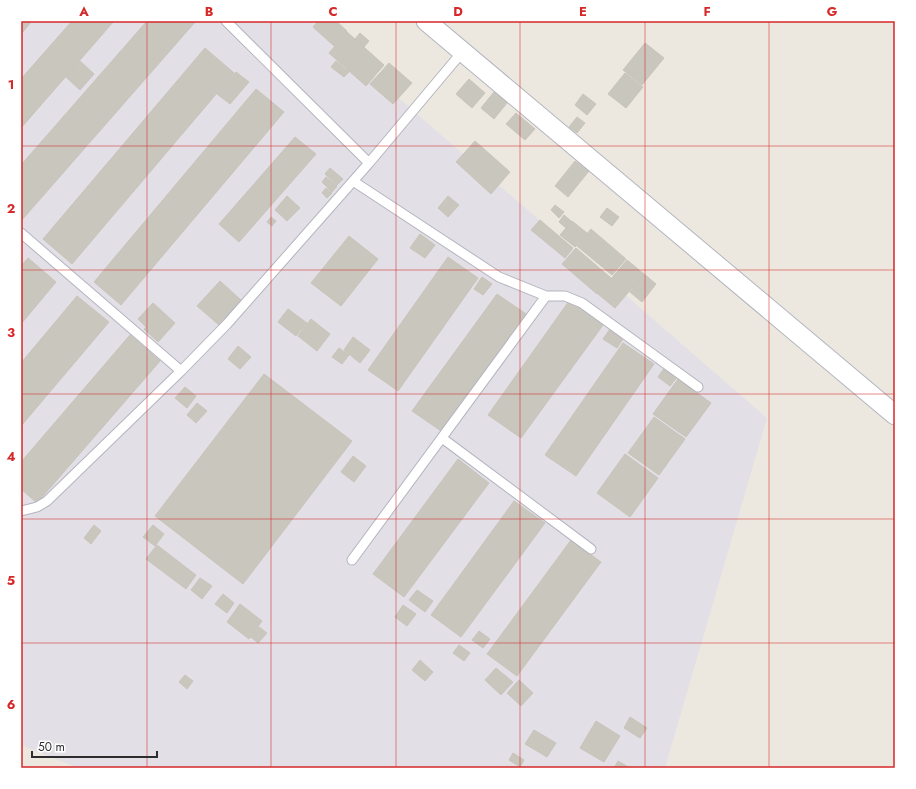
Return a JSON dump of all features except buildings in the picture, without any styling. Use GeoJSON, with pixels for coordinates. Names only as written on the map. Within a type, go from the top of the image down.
{"type":"FeatureCollection","features":[{"type":"Feature","properties":{"kind":"street"},"geometry":{"type":"LineString","coordinates":[[426,21],[895,415]]}},
{"type":"Feature","properties":{"kind":"lane"},"geometry":{"type":"LineString","coordinates":[[226,21],[369,163]]}},
{"type":"Feature","properties":{"kind":"lane"},"geometry":{"type":"LineString","coordinates":[[21,511],[37,507],[47,501],[181,371],[227,324],[369,163],[463,52]]}},
{"type":"Feature","properties":{"kind":"lane"},"geometry":{"type":"LineString","coordinates":[[353,181],[499,277],[546,296],[566,296],[582,303],[698,386]]}},
{"type":"Feature","properties":{"kind":"lane"},"geometry":{"type":"LineString","coordinates":[[21,233],[181,371]]}},
{"type":"Feature","properties":{"kind":"lane"},"geometry":{"type":"LineString","coordinates":[[352,560],[546,296]]}},
{"type":"Feature","properties":{"kind":"lane"},"geometry":{"type":"LineString","coordinates":[[442,438],[591,549]]}},
{"type":"Feature","properties":{"kind":"shaded area"},"geometry":{"type":"Polygon","coordinates":[[[21,21],[310,21],[767,418],[665,768],[78,768],[21,745],[21,21]]]}}]}
